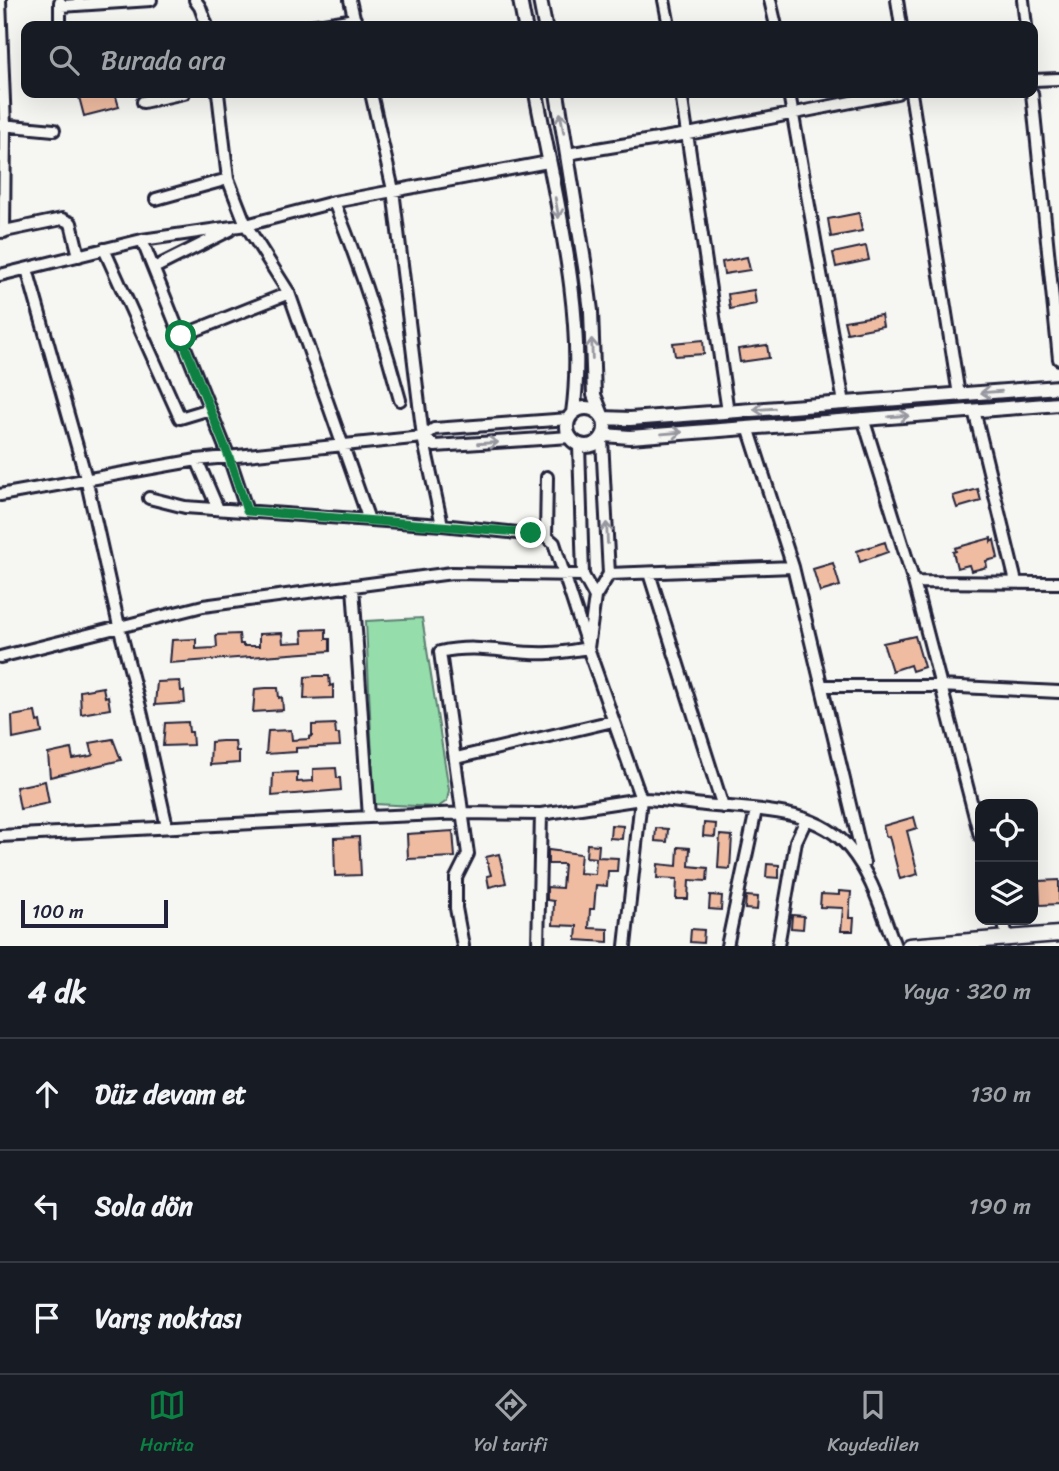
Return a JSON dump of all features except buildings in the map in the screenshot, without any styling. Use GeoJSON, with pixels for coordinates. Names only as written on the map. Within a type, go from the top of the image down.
{"type":"FeatureCollection","features":[{"type":"Feature","properties":{"kind":"main road"},"geometry":{"type":"LineString","coordinates":[[909,946],[1059,934]]}},
{"type":"Feature","properties":{"kind":"street"},"geometry":{"type":"LineString","coordinates":[[0,0],[2,232],[62,219],[71,223],[79,256]]}},
{"type":"Feature","properties":{"kind":"street"},"geometry":{"type":"LineString","coordinates":[[60,21],[61,3],[151,0]]}},
{"type":"Feature","properties":{"kind":"street"},"geometry":{"type":"LineString","coordinates":[[195,0],[205,21]]}},
{"type":"Feature","properties":{"kind":"street"},"geometry":{"type":"LineString","coordinates":[[350,0],[355,21]]}},
{"type":"Feature","properties":{"kind":"street"},"geometry":{"type":"LineString","coordinates":[[520,0],[524,21]]}},
{"type":"Feature","properties":{"kind":"street"},"geometry":{"type":"LineString","coordinates":[[540,0],[544,21]]}},
{"type":"Feature","properties":{"kind":"street"},"geometry":{"type":"LineString","coordinates":[[664,0],[668,21]]}},
{"type":"Feature","properties":{"kind":"street"},"geometry":{"type":"LineString","coordinates":[[770,0],[775,21]]}},
{"type":"Feature","properties":{"kind":"street"},"geometry":{"type":"LineString","coordinates":[[897,0],[900,21]]}},
{"type":"Feature","properties":{"kind":"street"},"geometry":{"type":"LineString","coordinates":[[1023,0],[1025,21]]}},
{"type":"Feature","properties":{"kind":"street"},"geometry":{"type":"LineString","coordinates":[[1038,80],[1059,79]]}},
{"type":"Feature","properties":{"kind":"street"},"geometry":{"type":"LineString","coordinates":[[143,102],[161,98]]}},
{"type":"Feature","properties":{"kind":"street"},"geometry":{"type":"LineString","coordinates":[[219,98],[228,179],[242,226],[289,293],[369,520]]}},
{"type":"Feature","properties":{"kind":"street"},"geometry":{"type":"LineString","coordinates":[[372,98],[393,190],[423,437],[442,526]]}},
{"type":"Feature","properties":{"kind":"street"},"geometry":{"type":"LineString","coordinates":[[537,98],[572,289],[575,350],[571,416],[567,431],[575,441],[583,575],[595,597]]}},
{"type":"Feature","properties":{"kind":"street"},"geometry":{"type":"LineString","coordinates":[[558,98],[591,311],[594,395],[606,427],[603,437],[609,574],[595,597],[588,648]]}},
{"type":"Feature","properties":{"kind":"street"},"geometry":{"type":"LineString","coordinates":[[682,98],[728,412]]}},
{"type":"Feature","properties":{"kind":"street"},"geometry":{"type":"LineString","coordinates":[[790,98],[844,403]]}},
{"type":"Feature","properties":{"kind":"street"},"geometry":{"type":"LineString","coordinates":[[567,154],[688,134],[871,98]]}},
{"type":"Feature","properties":{"kind":"street"},"geometry":{"type":"LineString","coordinates":[[912,98],[958,394]]}},
{"type":"Feature","properties":{"kind":"street"},"geometry":{"type":"LineString","coordinates":[[1033,98],[1059,359]]}},
{"type":"Feature","properties":{"kind":"street"},"geometry":{"type":"LineString","coordinates":[[3,126],[54,130]]}},
{"type":"Feature","properties":{"kind":"street"},"geometry":{"type":"LineString","coordinates":[[0,275],[142,240],[242,226],[334,202],[548,162]]}},
{"type":"Feature","properties":{"kind":"street"},"geometry":{"type":"LineString","coordinates":[[156,199],[228,179]]}},
{"type":"Feature","properties":{"kind":"street"},"geometry":{"type":"LineString","coordinates":[[334,202],[387,349],[400,400]]}},
{"type":"Feature","properties":{"kind":"street"},"geometry":{"type":"LineString","coordinates":[[154,268],[242,226]]}},
{"type":"Feature","properties":{"kind":"street"},"geometry":{"type":"LineString","coordinates":[[142,240],[229,457],[247,511]]}},
{"type":"Feature","properties":{"kind":"street"},"geometry":{"type":"LineString","coordinates":[[104,250],[180,418],[210,410]]}},
{"type":"Feature","properties":{"kind":"street"},"geometry":{"type":"LineString","coordinates":[[27,268],[86,478],[167,827]]}},
{"type":"Feature","properties":{"kind":"street"},"geometry":{"type":"LineString","coordinates":[[181,336],[289,293]]}},
{"type":"Feature","properties":{"kind":"street"},"geometry":{"type":"LineString","coordinates":[[0,495],[197,460],[423,437],[434,429],[571,416],[584,408],[597,411],[602,417],[630,419],[1059,387]]}},
{"type":"Feature","properties":{"kind":"street"},"geometry":{"type":"LineString","coordinates":[[423,437],[435,446],[575,441],[592,446],[603,437],[1059,404]]}},
{"type":"Feature","properties":{"kind":"street"},"geometry":{"type":"LineString","coordinates":[[974,410],[1016,582]]}},
{"type":"Feature","properties":{"kind":"street"},"geometry":{"type":"LineString","coordinates":[[863,418],[914,582],[975,817]]}},
{"type":"Feature","properties":{"kind":"street"},"geometry":{"type":"LineString","coordinates":[[748,427],[793,567],[865,869],[895,946]]}},
{"type":"Feature","properties":{"kind":"street"},"geometry":{"type":"LineString","coordinates":[[197,460],[218,509]]}},
{"type":"Feature","properties":{"kind":"street"},"geometry":{"type":"LineString","coordinates":[[546,536],[547,477]]}},
{"type":"Feature","properties":{"kind":"street"},"geometry":{"type":"LineString","coordinates":[[149,498],[185,507],[546,536],[554,543],[641,799],[625,946]]}},
{"type":"Feature","properties":{"kind":"street"},"geometry":{"type":"LineString","coordinates":[[609,574],[793,567]]}},
{"type":"Feature","properties":{"kind":"street"},"geometry":{"type":"LineString","coordinates":[[0,657],[203,606],[452,573],[583,575]]}},
{"type":"Feature","properties":{"kind":"street"},"geometry":{"type":"LineString","coordinates":[[649,573],[723,807]]}},
{"type":"Feature","properties":{"kind":"street"},"geometry":{"type":"LineString","coordinates":[[914,582],[1059,583]]}},
{"type":"Feature","properties":{"kind":"street"},"geometry":{"type":"LineString","coordinates":[[353,586],[369,817]]}},
{"type":"Feature","properties":{"kind":"street"},"geometry":{"type":"LineString","coordinates":[[463,946],[456,878],[468,854],[440,652],[496,648],[549,653],[588,648]]}},
{"type":"Feature","properties":{"kind":"street"},"geometry":{"type":"LineString","coordinates":[[822,686],[940,686],[1059,692]]}},
{"type":"Feature","properties":{"kind":"street"},"geometry":{"type":"LineString","coordinates":[[456,758],[613,721]]}},
{"type":"Feature","properties":{"kind":"street"},"geometry":{"type":"LineString","coordinates":[[0,836],[464,813],[541,814],[641,799],[780,812],[806,820],[828,830],[848,846],[865,869]]}},
{"type":"Feature","properties":{"kind":"street"},"geometry":{"type":"LineString","coordinates":[[727,946],[756,810]]}},
{"type":"Feature","properties":{"kind":"street"},"geometry":{"type":"LineString","coordinates":[[538,946],[541,814]]}},
{"type":"Feature","properties":{"kind":"street"},"geometry":{"type":"LineString","coordinates":[[778,946],[796,841],[806,820]]}},
{"type":"Feature","properties":{"kind":"street"},"geometry":{"type":"LineString","coordinates":[[1004,925],[1008,940]]}},
{"type":"Feature","properties":{"kind":"green space"},"geometry":{"type":"Polygon","coordinates":[[[422,618],[449,790],[447,801],[438,807],[374,804],[366,621],[422,618]]]}},
{"type":"Feature","properties":{"kind":"route"},"geometry":{"type":"LineString","coordinates":[[181,336],[229,457],[247,511],[531,533]]}}]}
